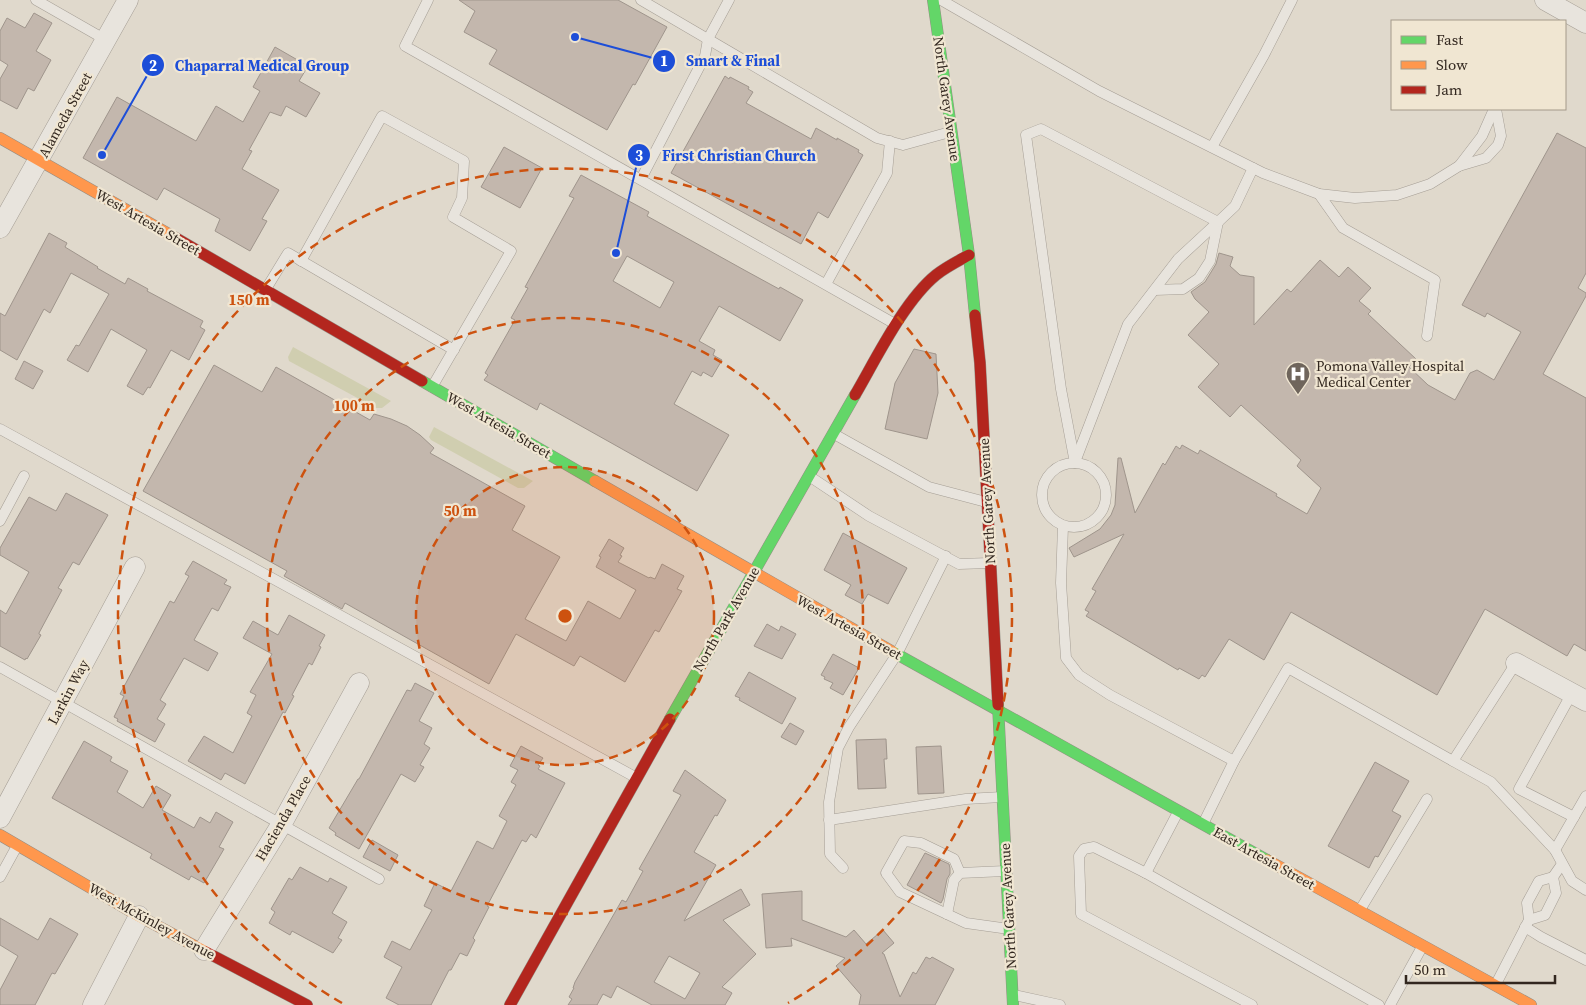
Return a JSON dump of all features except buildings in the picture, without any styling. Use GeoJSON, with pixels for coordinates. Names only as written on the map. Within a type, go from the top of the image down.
{"type":"FeatureCollection","features":[{"type":"Feature","properties":{"kind":"street","name":"Alameda Street"},"geometry":{"type":"LineString","coordinates":[[0,228],[40,160],[128,0]]}},
{"type":"Feature","properties":{"kind":"street","name":"North Garey Avenue"},"geometry":{"type":"LineString","coordinates":[[933,0],[969,256],[980,363],[1013,1000]]}},
{"type":"Feature","properties":{"kind":"street"},"geometry":{"type":"LineString","coordinates":[[1545,0],[1586,23]]}},
{"type":"Feature","properties":{"kind":"street","name":"West Artesia Street"},"geometry":{"type":"LineString","coordinates":[[0,138],[753,573],[998,711]]}},
{"type":"Feature","properties":{"kind":"street","name":"North Park Avenue"},"geometry":{"type":"LineString","coordinates":[[510,1005],[636,778],[896,324],[913,299],[936,275],[969,256]]}},
{"type":"Feature","properties":{"kind":"street","name":"Larkin Way"},"geometry":{"type":"LineString","coordinates":[[0,818],[135,567]]}},
{"type":"Feature","properties":{"kind":"street"},"geometry":{"type":"LineString","coordinates":[[1516,663],[1579,697]]}},
{"type":"Feature","properties":{"kind":"street","name":"Hacienda Place"},"geometry":{"type":"LineString","coordinates":[[204,950],[281,825],[359,683]]}},
{"type":"Feature","properties":{"kind":"street","name":"East Artesia Street"},"geometry":{"type":"LineString","coordinates":[[998,711],[1531,1005]]}},
{"type":"Feature","properties":{"kind":"street","name":"West McKinley Avenue"},"geometry":{"type":"LineString","coordinates":[[0,835],[139,916],[306,1005]]}},
{"type":"Feature","properties":{"kind":"street"},"geometry":{"type":"LineString","coordinates":[[93,1005],[139,916]]}},
{"type":"Feature","properties":{"kind":"lane"},"geometry":{"type":"LineString","coordinates":[[36,0],[106,40]]}},
{"type":"Feature","properties":{"kind":"lane"},"geometry":{"type":"LineString","coordinates":[[428,0],[404,46],[896,324]]}},
{"type":"Feature","properties":{"kind":"lane"},"geometry":{"type":"LineString","coordinates":[[641,0],[877,138],[903,145],[951,132]]}},
{"type":"Feature","properties":{"kind":"lane"},"geometry":{"type":"LineString","coordinates":[[640,179],[705,56],[708,38],[729,0]]}},
{"type":"Feature","properties":{"kind":"lane"},"geometry":{"type":"LineString","coordinates":[[941,0],[1099,91],[1253,168],[1319,194],[1355,198],[1397,195],[1430,184],[1459,166],[1486,158],[1498,145],[1501,136],[1495,110]]}},
{"type":"Feature","properties":{"kind":"lane"},"geometry":{"type":"LineString","coordinates":[[1212,147],[1292,0]]}},
{"type":"Feature","properties":{"kind":"lane"},"geometry":{"type":"LineString","coordinates":[[1459,166],[1482,136],[1495,110]]}},
{"type":"Feature","properties":{"kind":"lane"},"geometry":{"type":"LineString","coordinates":[[301,261],[382,116],[464,161],[462,198],[453,217],[511,251],[432,387]]}},
{"type":"Feature","properties":{"kind":"lane"},"geometry":{"type":"LineString","coordinates":[[1074,463],[1061,389],[1026,135],[1041,128],[1218,222]]}},
{"type":"Feature","properties":{"kind":"lane"},"geometry":{"type":"LineString","coordinates":[[826,284],[887,173],[890,141]]}},
{"type":"Feature","properties":{"kind":"lane"},"geometry":{"type":"LineString","coordinates":[[1074,463],[1128,324],[1178,259],[1235,206],[1253,168]]}},
{"type":"Feature","properties":{"kind":"lane"},"geometry":{"type":"LineString","coordinates":[[1319,194],[1343,228],[1435,280],[1427,336]]}},
{"type":"Feature","properties":{"kind":"lane"},"geometry":{"type":"LineString","coordinates":[[1155,290],[1183,289],[1199,278],[1210,261],[1218,222]]}},
{"type":"Feature","properties":{"kind":"lane"},"geometry":{"type":"LineString","coordinates":[[265,290],[288,254],[454,350]]}},
{"type":"Feature","properties":{"kind":"lane"},"geometry":{"type":"LineString","coordinates":[[0,429],[636,778]]}},
{"type":"Feature","properties":{"kind":"lane"},"geometry":{"type":"LineString","coordinates":[[833,433],[929,487],[987,502]]}},
{"type":"Feature","properties":{"kind":"lane"},"geometry":{"type":"LineString","coordinates":[[1064,464],[1085,465],[1095,471],[1102,480],[1106,490],[1102,511],[1094,520],[1085,525],[1063,526],[1054,521],[1045,509],[1041,494],[1043,484],[1055,469],[1064,464]]}},
{"type":"Feature","properties":{"kind":"lane"},"geometry":{"type":"LineString","coordinates":[[0,521],[24,476]]}},
{"type":"Feature","properties":{"kind":"lane"},"geometry":{"type":"LineString","coordinates":[[809,476],[869,516],[959,564],[990,562]]}},
{"type":"Feature","properties":{"kind":"lane"},"geometry":{"type":"LineString","coordinates":[[1063,526],[1061,583],[1066,658],[1080,675],[1110,695],[1234,760]]}},
{"type":"Feature","properties":{"kind":"lane"},"geometry":{"type":"LineString","coordinates":[[843,868],[830,854],[829,802],[838,748],[849,727],[897,654],[946,556]]}},
{"type":"Feature","properties":{"kind":"lane"},"geometry":{"type":"LineString","coordinates":[[1453,761],[1516,663]]}},
{"type":"Feature","properties":{"kind":"lane"},"geometry":{"type":"LineString","coordinates":[[0,667],[379,879]]}},
{"type":"Feature","properties":{"kind":"lane"},"geometry":{"type":"LineString","coordinates":[[1203,824],[1234,760],[1288,668],[1491,782],[1555,850],[1572,881],[1586,890]]}},
{"type":"Feature","properties":{"kind":"lane"},"geometry":{"type":"LineString","coordinates":[[1574,818],[1519,789],[1579,697]]}},
{"type":"Feature","properties":{"kind":"lane"},"geometry":{"type":"LineString","coordinates":[[1555,850],[1586,796]]}},
{"type":"Feature","properties":{"kind":"lane"},"geometry":{"type":"LineString","coordinates":[[830,820],[966,799],[1002,797]]}},
{"type":"Feature","properties":{"kind":"lane"},"geometry":{"type":"LineString","coordinates":[[1360,911],[1427,799]]}},
{"type":"Feature","properties":{"kind":"lane"},"geometry":{"type":"LineString","coordinates":[[1144,872],[1146,873],[1178,811]]}},
{"type":"Feature","properties":{"kind":"lane"},"geometry":{"type":"LineString","coordinates":[[960,873],[954,859],[921,843],[904,841],[886,873],[900,892],[966,923],[1010,930]]}},
{"type":"Feature","properties":{"kind":"lane"},"geometry":{"type":"LineString","coordinates":[[0,877],[18,845]]}},
{"type":"Feature","properties":{"kind":"lane"},"geometry":{"type":"LineString","coordinates":[[1252,1005],[1081,914],[1079,856],[1084,849],[1094,847],[1144,872],[1379,1005]]}},
{"type":"Feature","properties":{"kind":"lane"},"geometry":{"type":"LineString","coordinates":[[1496,985],[1527,924],[1527,903],[1539,881],[1553,877],[1562,864]]}},
{"type":"Feature","properties":{"kind":"lane"},"geometry":{"type":"LineString","coordinates":[[947,914],[954,880],[960,873],[1006,871]]}},
{"type":"Feature","properties":{"kind":"lane"},"geometry":{"type":"LineString","coordinates":[[1527,924],[1545,915],[1556,893],[1553,877]]}},
{"type":"Feature","properties":{"kind":"lane"},"geometry":{"type":"LineString","coordinates":[[1527,924],[1540,937],[1586,960]]}},
{"type":"Feature","properties":{"kind":"lane"},"geometry":{"type":"LineString","coordinates":[[1390,1005],[1423,945]]}},
{"type":"Feature","properties":{"kind":"lane"},"geometry":{"type":"LineString","coordinates":[[1013,1000],[1060,1005]]}},
{"type":"Feature","properties":{"kind":"shaded area"},"geometry":{"type":"Polygon","coordinates":[[[293,347],[391,401],[382,408],[376,408],[289,361],[288,357],[293,347]]]}},
{"type":"Feature","properties":{"kind":"shaded area"},"geometry":{"type":"Polygon","coordinates":[[[434,427],[533,481],[524,488],[518,488],[431,440],[429,437],[434,427]]]}},
{"type":"Feature","properties":{"kind":"traffic: fast"},"geometry":{"type":"LineString","coordinates":[[933,0],[969,255],[975,315]]}},
{"type":"Feature","properties":{"kind":"traffic: fast"},"geometry":{"type":"LineString","coordinates":[[422,381],[595,481]]}},
{"type":"Feature","properties":{"kind":"traffic: fast"},"geometry":{"type":"LineString","coordinates":[[670,719],[855,395]]}},
{"type":"Feature","properties":{"kind":"traffic: fast"},"geometry":{"type":"LineString","coordinates":[[893,652],[1267,860]]}},
{"type":"Feature","properties":{"kind":"traffic: fast"},"geometry":{"type":"LineString","coordinates":[[998,705],[1013,1005]]}},
{"type":"Feature","properties":{"kind":"traffic: slow"},"geometry":{"type":"LineString","coordinates":[[0,138],[174,237]]}},
{"type":"Feature","properties":{"kind":"traffic: slow"},"geometry":{"type":"LineString","coordinates":[[595,481],[893,652]]}},
{"type":"Feature","properties":{"kind":"traffic: slow"},"geometry":{"type":"LineString","coordinates":[[0,835],[139,916],[206,952]]}},
{"type":"Feature","properties":{"kind":"traffic: slow"},"geometry":{"type":"LineString","coordinates":[[1267,860],[1531,1005]]}},
{"type":"Feature","properties":{"kind":"traffic: jam"},"geometry":{"type":"LineString","coordinates":[[174,237],[422,381]]}},
{"type":"Feature","properties":{"kind":"traffic: jam"},"geometry":{"type":"LineString","coordinates":[[855,395],[891,331],[924,286],[936,275],[969,255]]}},
{"type":"Feature","properties":{"kind":"traffic: jam"},"geometry":{"type":"LineString","coordinates":[[975,315],[980,363],[998,705]]}},
{"type":"Feature","properties":{"kind":"traffic: jam"},"geometry":{"type":"LineString","coordinates":[[510,1005],[670,719]]}},
{"type":"Feature","properties":{"kind":"traffic: jam"},"geometry":{"type":"LineString","coordinates":[[206,952],[307,1005]]}},
{"type":"Feature","properties":{"kind":"place","name":"Smart & Final"},"geometry":{"type":"Point","coordinates":[575,37]}},
{"type":"Feature","properties":{"kind":"place","name":"Chaparral Medical Group"},"geometry":{"type":"Point","coordinates":[102,155]}},
{"type":"Feature","properties":{"kind":"place","name":"First Christian Church"},"geometry":{"type":"Point","coordinates":[616,253]}},
{"type":"Feature","properties":{"kind":"place","name":"Pomona Valley Hospital Medical Center"},"geometry":{"type":"Point","coordinates":[1298,395]}}]}
